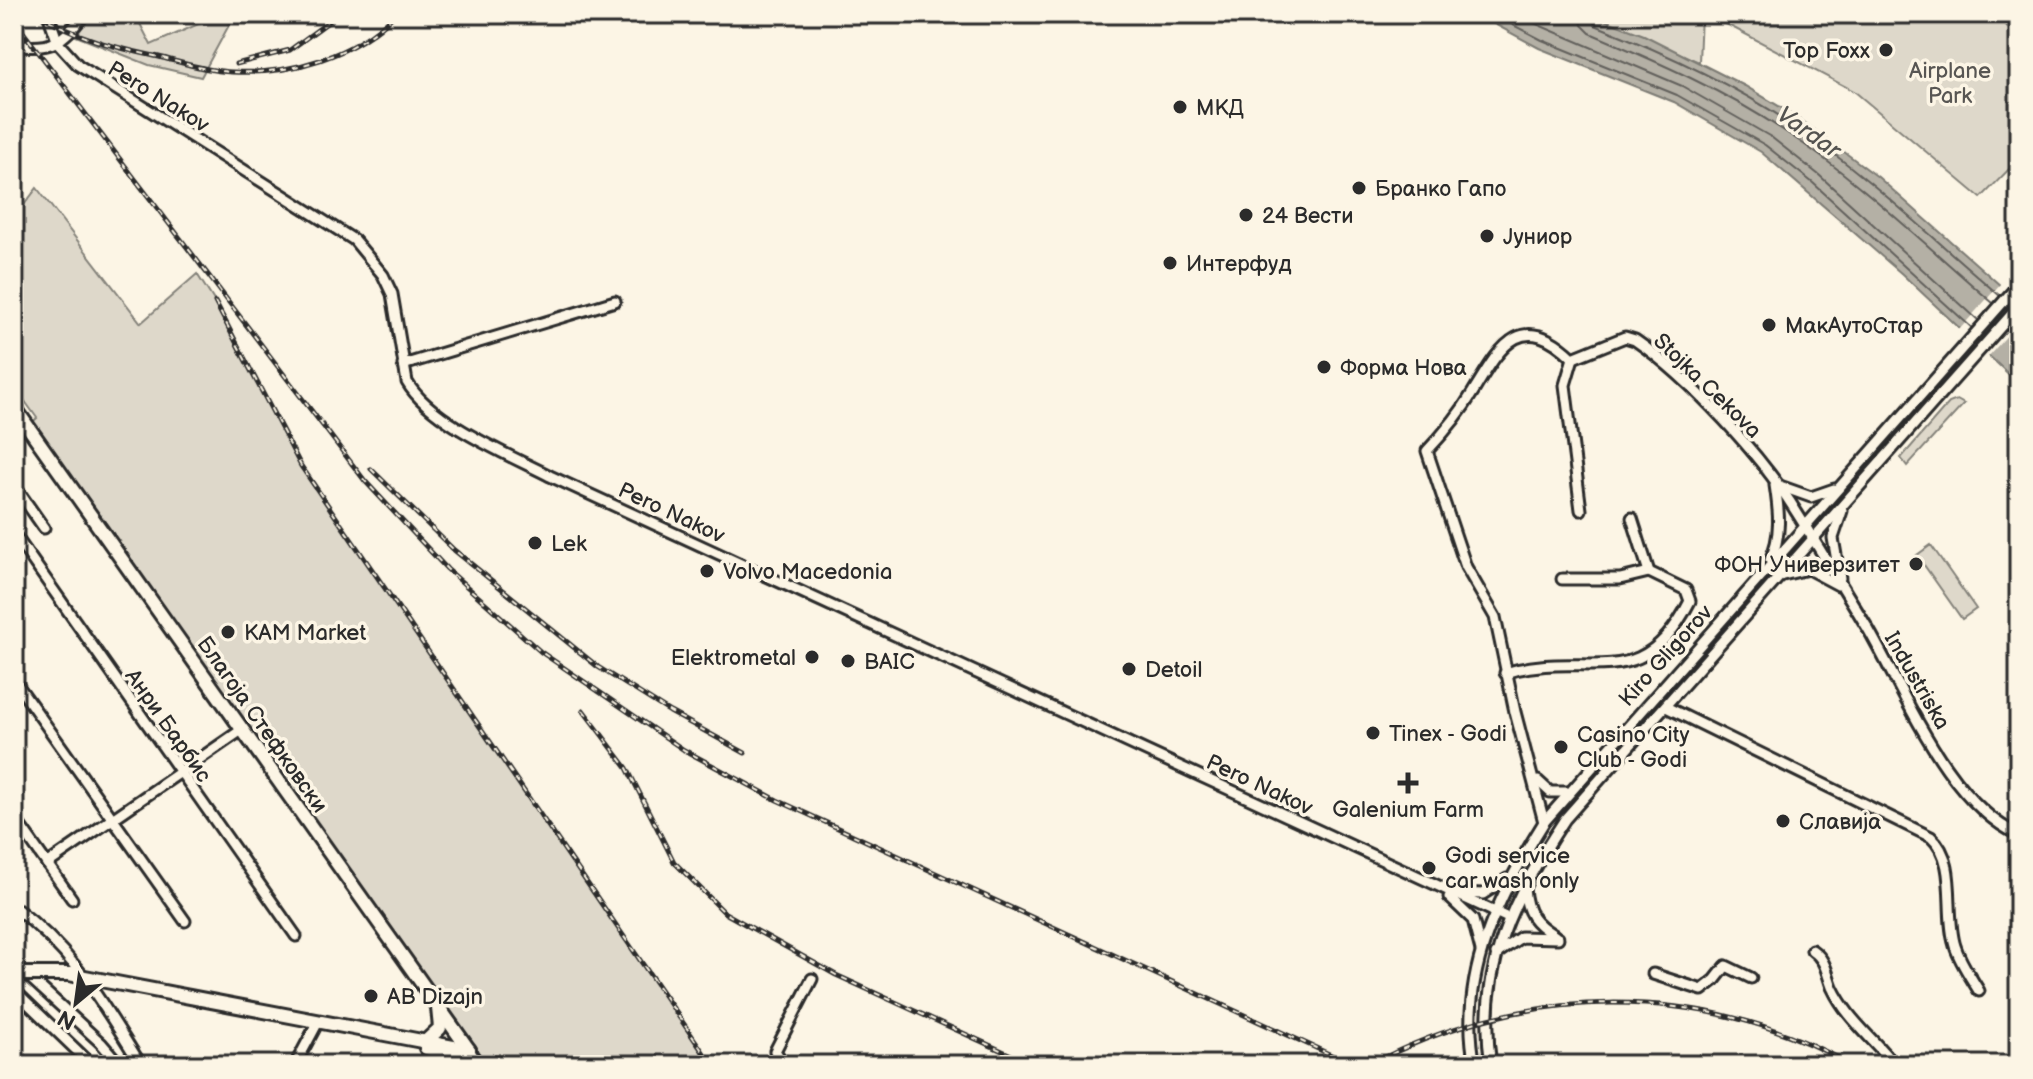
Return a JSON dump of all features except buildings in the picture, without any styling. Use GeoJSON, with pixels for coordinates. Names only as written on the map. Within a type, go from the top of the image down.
{"type":"FeatureCollection","features":[{"type":"Feature","properties":{"kind":"main road","name":"Благоја Стефковски"},"geometry":{"type":"LineString","coordinates":[[14,407],[469,1050]]}},
{"type":"Feature","properties":{"kind":"main road"},"geometry":{"type":"LineString","coordinates":[[14,974],[85,975],[409,1041],[469,1050]]}},
{"type":"Feature","properties":{"kind":"main road"},"geometry":{"type":"LineString","coordinates":[[424,1043],[440,1028],[438,1005]]}},
{"type":"Feature","properties":{"kind":"main road"},"geometry":{"type":"LineString","coordinates":[[409,1041],[458,1062],[469,1050]]}},
{"type":"Feature","properties":{"kind":"street"},"geometry":{"type":"LineString","coordinates":[[48,14],[58,43]]}},
{"type":"Feature","properties":{"kind":"street"},"geometry":{"type":"LineString","coordinates":[[14,45],[48,47],[58,43],[85,14]]}},
{"type":"Feature","properties":{"kind":"street","name":"Pero Nakov"},"geometry":{"type":"LineString","coordinates":[[58,43],[93,76],[354,240],[383,275],[392,294],[407,382],[423,403],[525,463],[1441,890],[1508,918]]}},
{"type":"Feature","properties":{"kind":"street","name":"Kiro Gligorov"},"geometry":{"type":"LineString","coordinates":[[1475,1065],[1471,1007],[1481,954],[1510,877],[1544,822],[2019,284]]}},
{"type":"Feature","properties":{"kind":"street"},"geometry":{"type":"LineString","coordinates":[[403,365],[615,301]]}},
{"type":"Feature","properties":{"kind":"street","name":"Kiro Gligorov"},"geometry":{"type":"LineString","coordinates":[[1491,1065],[1488,1005],[1496,954],[1508,918],[1524,885],[1565,819],[2019,306]]}},
{"type":"Feature","properties":{"kind":"street"},"geometry":{"type":"LineString","coordinates":[[1544,822],[1536,779],[1505,673],[1495,617],[1466,567],[1427,451],[1450,425],[1488,363],[1516,336],[1530,334],[1554,339],[1573,358],[1565,385],[1581,510]]}},
{"type":"Feature","properties":{"kind":"street","name":"Stojka Cekova"},"geometry":{"type":"LineString","coordinates":[[1573,358],[1625,337],[1635,340],[1709,407],[1774,481],[1804,525]]}},
{"type":"Feature","properties":{"kind":"street"},"geometry":{"type":"LineString","coordinates":[[1774,481],[1797,495],[1811,497],[1837,488]]}},
{"type":"Feature","properties":{"kind":"street"},"geometry":{"type":"LineString","coordinates":[[1762,574],[1777,543],[1779,517],[1774,481]]}},
{"type":"Feature","properties":{"kind":"street"},"geometry":{"type":"LineString","coordinates":[[14,485],[44,528]]}},
{"type":"Feature","properties":{"kind":"street"},"geometry":{"type":"LineString","coordinates":[[1842,589],[1833,538],[1847,500]]}},
{"type":"Feature","properties":{"kind":"street"},"geometry":{"type":"LineString","coordinates":[[14,509],[25,502]]}},
{"type":"Feature","properties":{"kind":"street"},"geometry":{"type":"LineString","coordinates":[[1632,518],[1649,572]]}},
{"type":"Feature","properties":{"kind":"street","name":"Industriska"},"geometry":{"type":"LineString","coordinates":[[1804,525],[1956,781],[1994,823],[2019,835]]}},
{"type":"Feature","properties":{"kind":"street","name":"Анри Барбис"},"geometry":{"type":"LineString","coordinates":[[15,536],[296,936]]}},
{"type":"Feature","properties":{"kind":"street"},"geometry":{"type":"LineString","coordinates":[[1779,576],[1808,569],[1830,578],[1842,589]]}},
{"type":"Feature","properties":{"kind":"street"},"geometry":{"type":"LineString","coordinates":[[1505,673],[1528,666],[1608,665],[1652,653],[1682,616],[1690,596],[1686,590],[1649,572],[1620,579],[1562,579]]}},
{"type":"Feature","properties":{"kind":"street"},"geometry":{"type":"LineString","coordinates":[[14,680],[185,921]]}},
{"type":"Feature","properties":{"kind":"street"},"geometry":{"type":"LineString","coordinates":[[1666,707],[1931,837],[1940,845],[1947,871],[1955,946],[1979,991]]}},
{"type":"Feature","properties":{"kind":"street"},"geometry":{"type":"LineString","coordinates":[[47,864],[243,729]]}},
{"type":"Feature","properties":{"kind":"street"},"geometry":{"type":"LineString","coordinates":[[1536,779],[1550,792],[1570,792]]}},
{"type":"Feature","properties":{"kind":"street"},"geometry":{"type":"LineString","coordinates":[[14,817],[72,899]]}},
{"type":"Feature","properties":{"kind":"street"},"geometry":{"type":"LineString","coordinates":[[1441,890],[1478,895],[1491,891],[1510,877]]}},
{"type":"Feature","properties":{"kind":"street"},"geometry":{"type":"LineString","coordinates":[[1496,954],[1521,937],[1558,938],[1536,924],[1531,916],[1524,885]]}},
{"type":"Feature","properties":{"kind":"street"},"geometry":{"type":"LineString","coordinates":[[1441,890],[1473,920],[1481,954]]}},
{"type":"Feature","properties":{"kind":"street"},"geometry":{"type":"LineString","coordinates":[[14,907],[58,943],[85,975],[141,1065]]}},
{"type":"Feature","properties":{"kind":"street"},"geometry":{"type":"LineString","coordinates":[[1812,950],[1827,967],[1830,982],[1848,1016],[1894,1065]]}},
{"type":"Feature","properties":{"kind":"street"},"geometry":{"type":"LineString","coordinates":[[14,963],[101,1043],[120,1065]]}},
{"type":"Feature","properties":{"kind":"street"},"geometry":{"type":"LineString","coordinates":[[1653,974],[1702,990],[1726,966],[1751,978]]}},
{"type":"Feature","properties":{"kind":"street"},"geometry":{"type":"LineString","coordinates":[[785,1065],[775,1051],[812,979]]}},
{"type":"Feature","properties":{"kind":"street"},"geometry":{"type":"LineString","coordinates":[[14,990],[92,1065]]}},
{"type":"Feature","properties":{"kind":"street"},"geometry":{"type":"LineString","coordinates":[[295,1065],[318,1022]]}},
{"type":"Feature","properties":{"kind":"street","name":"Благоја Стефковски"},"geometry":{"type":"LineString","coordinates":[[469,1050],[479,1065]]}},
{"type":"Feature","properties":{"kind":"green space"},"geometry":{"type":"Polygon","coordinates":[[[92,14],[135,14],[151,45],[221,14],[235,14],[201,77],[149,65],[76,36],[92,14]]]}},
{"type":"Feature","properties":{"kind":"green space"},"geometry":{"type":"Polygon","coordinates":[[[1589,14],[1701,14],[1699,62],[1589,14]]]}},
{"type":"Feature","properties":{"kind":"green space","name":"Airplane Park"},"geometry":{"type":"Polygon","coordinates":[[[1707,14],[1998,14],[2019,43],[2019,159],[1981,198],[1854,91],[1707,14]]]}},
{"type":"Feature","properties":{"kind":"green space"},"geometry":{"type":"Polygon","coordinates":[[[37,188],[141,323],[197,274],[227,321],[301,466],[712,1065],[485,1065],[27,427],[37,418],[14,386],[14,218],[37,188]]]}},
{"type":"Feature","properties":{"kind":"green space"},"geometry":{"type":"Polygon","coordinates":[[[1957,400],[1964,404],[1907,466],[1901,458],[1949,403],[1957,400]]]}},
{"type":"Feature","properties":{"kind":"green space"},"geometry":{"type":"Polygon","coordinates":[[[1931,545],[1976,609],[1962,619],[1917,555],[1931,545]]]}},
{"type":"Feature","properties":{"kind":"water","name":"Vardar"},"geometry":{"type":"Polygon","coordinates":[[[1476,14],[1589,14],[1644,35],[1745,86],[1797,117],[1878,177],[2019,302],[2019,384],[1902,274],[1761,152],[1674,102],[1539,48],[1476,14]]]}},
{"type":"Feature","properties":{"kind":"pier"},"geometry":{"type":"Polygon","coordinates":[[[2002,282],[2019,296],[2019,322],[1987,358],[1958,331],[2002,282]]]}},
{"type":"Feature","properties":{"kind":"railway"},"geometry":{"type":"LineString","coordinates":[[39,14],[67,30],[112,46],[232,72],[277,70],[320,60],[361,41],[395,14]]}},
{"type":"Feature","properties":{"kind":"railway"},"geometry":{"type":"LineString","coordinates":[[236,64],[290,50],[339,14]]}},
{"type":"Feature","properties":{"kind":"railway"},"geometry":{"type":"LineString","coordinates":[[14,20],[365,481],[447,569],[541,652],[684,750],[777,800],[1353,1065]]}},
{"type":"Feature","properties":{"kind":"railway"},"geometry":{"type":"LineString","coordinates":[[215,302],[301,466],[712,1065]]}},
{"type":"Feature","properties":{"kind":"railway"},"geometry":{"type":"LineString","coordinates":[[371,469],[454,550],[598,667],[670,712],[745,753]]}},
{"type":"Feature","properties":{"kind":"railway"},"geometry":{"type":"LineString","coordinates":[[583,710],[627,768],[674,862],[725,913],[836,975],[1033,1065]]}},
{"type":"Feature","properties":{"kind":"railway"},"geometry":{"type":"LineString","coordinates":[[1370,1065],[1427,1039],[1487,1019],[1548,1007],[1610,1003],[1673,1007],[1734,1018],[1794,1037],[1851,1065]]}},
{"type":"Feature","properties":{"kind":"place","name":"Top Foxx"},"geometry":{"type":"Point","coordinates":[1886,50]}},
{"type":"Feature","properties":{"kind":"place","name":"МКД"},"geometry":{"type":"Point","coordinates":[1180,107]}},
{"type":"Feature","properties":{"kind":"place","name":"Бранко Гапо"},"geometry":{"type":"Point","coordinates":[1359,188]}},
{"type":"Feature","properties":{"kind":"place","name":"24 Вести"},"geometry":{"type":"Point","coordinates":[1246,215]}},
{"type":"Feature","properties":{"kind":"place","name":"Јуниор"},"geometry":{"type":"Point","coordinates":[1487,236]}},
{"type":"Feature","properties":{"kind":"place","name":"Интерфуд"},"geometry":{"type":"Point","coordinates":[1170,263]}},
{"type":"Feature","properties":{"kind":"place","name":"МакАутоСтар"},"geometry":{"type":"Point","coordinates":[1769,325]}},
{"type":"Feature","properties":{"kind":"place","name":"Форма Нова"},"geometry":{"type":"Point","coordinates":[1324,367]}},
{"type":"Feature","properties":{"kind":"place","name":"Lek"},"geometry":{"type":"Point","coordinates":[535,543]}},
{"type":"Feature","properties":{"kind":"place","name":"ФОН Универзитет"},"geometry":{"type":"Point","coordinates":[1916,564]}},
{"type":"Feature","properties":{"kind":"place","name":"Volvo Macedonia"},"geometry":{"type":"Point","coordinates":[707,571]}},
{"type":"Feature","properties":{"kind":"place","name":"KAM Market"},"geometry":{"type":"Point","coordinates":[228,632]}},
{"type":"Feature","properties":{"kind":"place","name":"Elektrometal"},"geometry":{"type":"Point","coordinates":[812,657]}},
{"type":"Feature","properties":{"kind":"place","name":"BAIC"},"geometry":{"type":"Point","coordinates":[848,661]}},
{"type":"Feature","properties":{"kind":"place","name":"Detoil"},"geometry":{"type":"Point","coordinates":[1129,669]}},
{"type":"Feature","properties":{"kind":"place","name":"Tinex - Godi"},"geometry":{"type":"Point","coordinates":[1373,733]}},
{"type":"Feature","properties":{"kind":"place","name":"Casino City Club - Godi"},"geometry":{"type":"Point","coordinates":[1561,747]}},
{"type":"Feature","properties":{"kind":"place","name":"Galenium Farm"},"geometry":{"type":"Point","coordinates":[1408,783]}},
{"type":"Feature","properties":{"kind":"place","name":"Славија"},"geometry":{"type":"Point","coordinates":[1783,821]}},
{"type":"Feature","properties":{"kind":"place","name":"Godi service car wash only"},"geometry":{"type":"Point","coordinates":[1429,868]}},
{"type":"Feature","properties":{"kind":"place","name":"AB Dizajn"},"geometry":{"type":"Point","coordinates":[371,996]}}]}
